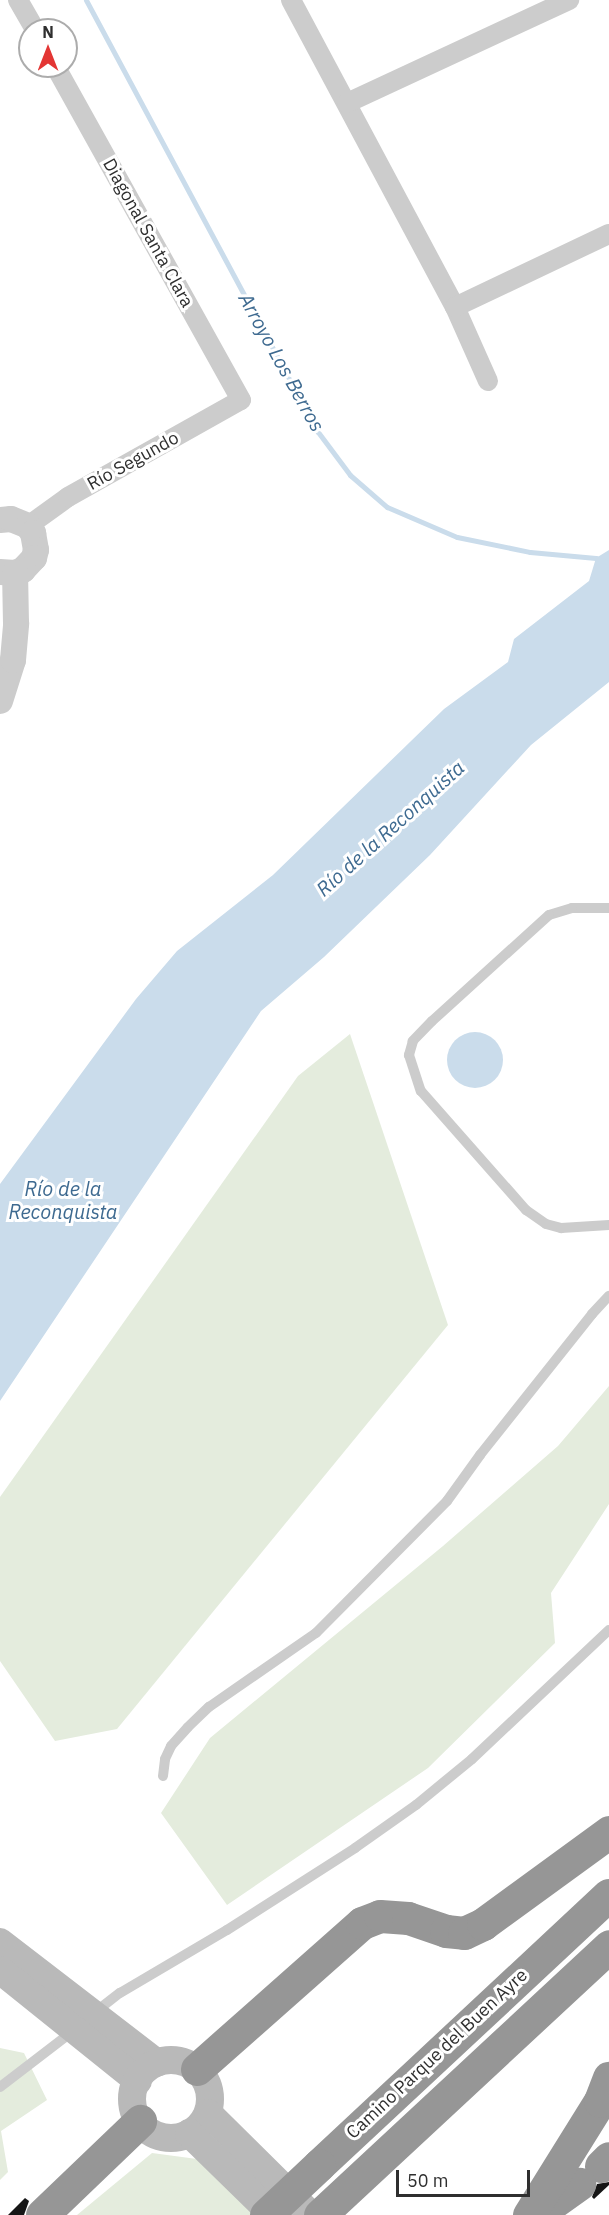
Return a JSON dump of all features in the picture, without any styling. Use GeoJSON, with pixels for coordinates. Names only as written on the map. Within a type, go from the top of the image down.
{"type":"FeatureCollection","features":[{"type":"Feature","properties":{"kind":"highway"},"geometry":{"type":"LineString","coordinates":[[197,2069],[362,1923],[380,1916],[408,1918],[446,1931],[464,1933],[483,1924],[609,1832]]}},
{"type":"Feature","properties":{"kind":"highway","name":"Camino Parque del Buen Ayre"},"geometry":{"type":"LineString","coordinates":[[266,2215],[609,1895]]}},
{"type":"Feature","properties":{"kind":"highway"},"geometry":{"type":"LineString","coordinates":[[320,2215],[609,1946]]}},
{"type":"Feature","properties":{"kind":"highway"},"geometry":{"type":"LineString","coordinates":[[529,2215],[600,2101],[609,2078]]}},
{"type":"Feature","properties":{"kind":"highway"},"geometry":{"type":"LineString","coordinates":[[42,2215],[140,2121]]}},
{"type":"Feature","properties":{"kind":"highway"},"geometry":{"type":"LineString","coordinates":[[536,2215],[596,2169]]}},
{"type":"Feature","properties":{"kind":"main road"},"geometry":{"type":"LineString","coordinates":[[0,1942],[83,2022]]}},
{"type":"Feature","properties":{"kind":"main road"},"geometry":{"type":"LineString","coordinates":[[0,1970],[83,2022],[147,2072]]}},
{"type":"Feature","properties":{"kind":"main road"},"geometry":{"type":"LineString","coordinates":[[171,2059],[185,2062],[197,2069],[207,2082],[211,2097],[198,2123],[176,2138],[162,2137],[149,2131],[140,2121],[132,2101],[147,2072],[171,2059]]}},
{"type":"Feature","properties":{"kind":"main road"},"geometry":{"type":"LineString","coordinates":[[198,2123],[273,2215]]}},
{"type":"Feature","properties":{"kind":"main road"},"geometry":{"type":"LineString","coordinates":[[198,2123],[311,2215]]}},
{"type":"Feature","properties":{"kind":"street"},"geometry":{"type":"LineString","coordinates":[[18,0],[28,18]]}},
{"type":"Feature","properties":{"kind":"street"},"geometry":{"type":"LineString","coordinates":[[291,0],[455,307],[488,381]]}},
{"type":"Feature","properties":{"kind":"street"},"geometry":{"type":"LineString","coordinates":[[347,104],[569,0]]}},
{"type":"Feature","properties":{"kind":"street","name":"Diagonal Santa Clara"},"geometry":{"type":"LineString","coordinates":[[62,78],[241,400]]}},
{"type":"Feature","properties":{"kind":"street"},"geometry":{"type":"LineString","coordinates":[[455,307],[609,234]]}},
{"type":"Feature","properties":{"kind":"street","name":"Río Segundo"},"geometry":{"type":"LineString","coordinates":[[28,526],[68,497],[241,400]]}},
{"type":"Feature","properties":{"kind":"street"},"geometry":{"type":"LineString","coordinates":[[0,520],[11,519],[28,526],[33,533],[36,550],[29,564],[7,572],[16,622],[13,660],[0,701]]}},
{"type":"Feature","properties":{"kind":"lane"},"geometry":{"type":"LineString","coordinates":[[609,908],[572,908],[549,915],[432,1021],[413,1041],[409,1055],[421,1091],[526,1210],[546,1224],[561,1228],[609,1225]]}},
{"type":"Feature","properties":{"kind":"lane"},"geometry":{"type":"LineString","coordinates":[[164,1776],[165,1759],[171,1746],[188,1727],[209,1707],[316,1633],[447,1501],[487,1446],[592,1314],[609,1296]]}},
{"type":"Feature","properties":{"kind":"lane"},"geometry":{"type":"LineString","coordinates":[[0,2087],[120,1993],[247,1917],[355,1848],[416,1805],[472,1759],[609,1629]]}},
{"type":"Feature","properties":{"kind":"green space"},"geometry":{"type":"Polygon","coordinates":[[[350,1034],[448,1325],[117,1729],[55,1741],[0,1661],[0,1497],[298,1076],[350,1034]]]}},
{"type":"Feature","properties":{"kind":"green space"},"geometry":{"type":"Polygon","coordinates":[[[609,1386],[609,1504],[551,1593],[555,1643],[428,1768],[227,1905],[161,1813],[210,1738],[443,1546],[558,1446],[609,1386]]]}},
{"type":"Feature","properties":{"kind":"green space"},"geometry":{"type":"Polygon","coordinates":[[[0,2048],[24,2053],[47,2100],[1,2131],[8,2172],[0,2180],[0,2048]]]}},
{"type":"Feature","properties":{"kind":"green space"},"geometry":{"type":"Polygon","coordinates":[[[152,2153],[197,2159],[255,2215],[77,2215],[152,2153]]]}},
{"type":"Feature","properties":{"kind":"water","name":"Río de la Reconquista"},"geometry":{"type":"Polygon","coordinates":[[[609,550],[609,682],[531,745],[430,855],[324,957],[261,1011],[0,1401],[0,1184],[136,999],[177,951],[273,875],[444,709],[508,662],[514,639],[589,581],[596,558],[609,550]]]}},
{"type":"Feature","properties":{"kind":"water"},"geometry":{"type":"Polygon","coordinates":[[[469,1032],[481,1032],[491,1036],[499,1044],[503,1060],[499,1076],[491,1084],[481,1088],[469,1088],[459,1084],[451,1076],[447,1066],[447,1054],[451,1044],[459,1036],[469,1032]]]}},
{"type":"Feature","properties":{"kind":"building"},"geometry":{"type":"Polygon","coordinates":[[[609,2182],[609,2185],[594,2199],[592,2197],[597,2184],[609,2182]]]}},
{"type":"Feature","properties":{"kind":"building"},"geometry":{"type":"Polygon","coordinates":[[[25,2198],[29,2201],[24,2215],[8,2215],[25,2198]]]}},
{"type":"Feature","properties":{"kind":"waterway","name":"Arroyo Los Berros"},"geometry":{"type":"LineString","coordinates":[[86,0],[318,432],[350,475],[387,507],[457,537],[530,552],[596,558],[609,563]]}}]}
